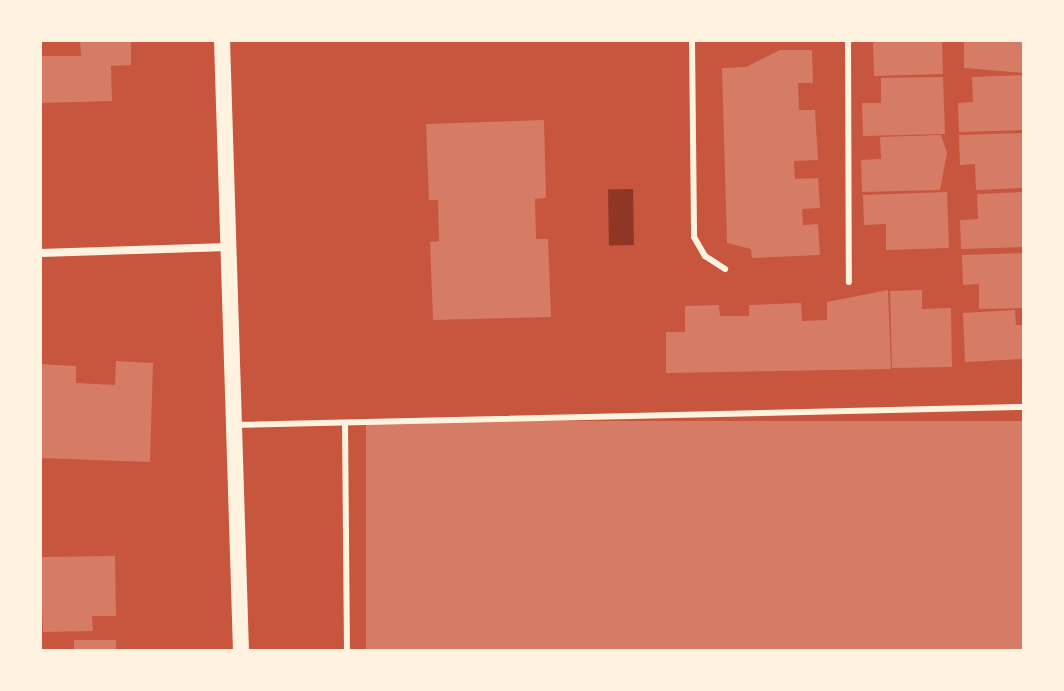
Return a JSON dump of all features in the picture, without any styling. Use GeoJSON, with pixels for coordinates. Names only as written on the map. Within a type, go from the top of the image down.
{"type":"FeatureCollection","features":[{"type":"Feature","properties":{"kind":"main road"},"geometry":{"type":"LineString","coordinates":[[222,40],[241,651]]}},
{"type":"Feature","properties":{"kind":"street"},"geometry":{"type":"LineString","coordinates":[[40,253],[228,247]]}},
{"type":"Feature","properties":{"kind":"lane"},"geometry":{"type":"LineString","coordinates":[[692,40],[694,237],[705,256],[725,269]]}},
{"type":"Feature","properties":{"kind":"lane"},"geometry":{"type":"LineString","coordinates":[[848,40],[849,282]]}},
{"type":"Feature","properties":{"kind":"lane"},"geometry":{"type":"LineString","coordinates":[[234,425],[1024,407]]}},
{"type":"Feature","properties":{"kind":"lane"},"geometry":{"type":"LineString","coordinates":[[345,423],[347,651]]}},
{"type":"Feature","properties":{"kind":"shaded area"},"geometry":{"type":"Polygon","coordinates":[[[608,189],[633,189],[634,245],[609,245],[608,189]]]}},
{"type":"Feature","properties":{"kind":"building"},"geometry":{"type":"Polygon","coordinates":[[[80,40],[131,40],[131,65],[111,66],[112,101],[40,103],[40,56],[81,56],[80,40]]]}},
{"type":"Feature","properties":{"kind":"building"},"geometry":{"type":"Polygon","coordinates":[[[882,40],[942,40],[943,74],[874,76],[873,43],[882,40]]]}},
{"type":"Feature","properties":{"kind":"building"},"geometry":{"type":"Polygon","coordinates":[[[964,40],[1024,40],[1024,73],[964,68],[964,40]]]}},
{"type":"Feature","properties":{"kind":"building"},"geometry":{"type":"Polygon","coordinates":[[[780,50],[812,50],[813,83],[798,83],[799,110],[815,110],[818,160],[794,161],[795,179],[818,178],[820,208],[802,209],[803,225],[818,224],[820,255],[752,258],[751,249],[727,243],[722,68],[746,67],[780,50]]]}},
{"type":"Feature","properties":{"kind":"building"},"geometry":{"type":"Polygon","coordinates":[[[1024,75],[1024,130],[959,132],[958,103],[973,102],[972,77],[1024,75]]]}},
{"type":"Feature","properties":{"kind":"building"},"geometry":{"type":"Polygon","coordinates":[[[943,77],[945,134],[863,136],[862,103],[881,103],[881,78],[943,77]]]}},
{"type":"Feature","properties":{"kind":"building"},"geometry":{"type":"Polygon","coordinates":[[[544,120],[546,198],[535,199],[536,239],[548,239],[551,317],[433,320],[430,242],[439,241],[438,200],[429,200],[426,124],[544,120]]]}},
{"type":"Feature","properties":{"kind":"building"},"geometry":{"type":"Polygon","coordinates":[[[1024,133],[1024,188],[976,190],[975,164],[960,165],[959,135],[1024,133]]]}},
{"type":"Feature","properties":{"kind":"building"},"geometry":{"type":"Polygon","coordinates":[[[941,135],[947,153],[940,190],[862,192],[861,160],[881,159],[880,137],[941,135]]]}},
{"type":"Feature","properties":{"kind":"building"},"geometry":{"type":"Polygon","coordinates":[[[947,192],[949,248],[886,250],[886,224],[864,225],[863,195],[947,192]]]}},
{"type":"Feature","properties":{"kind":"building"},"geometry":{"type":"Polygon","coordinates":[[[1024,192],[1024,247],[961,249],[960,220],[978,219],[977,194],[1024,192]]]}},
{"type":"Feature","properties":{"kind":"building"},"geometry":{"type":"Polygon","coordinates":[[[1024,253],[1024,308],[979,309],[979,284],[963,285],[962,255],[1024,253]]]}},
{"type":"Feature","properties":{"kind":"building"},"geometry":{"type":"Polygon","coordinates":[[[888,290],[891,369],[666,373],[666,332],[685,332],[685,306],[719,305],[720,316],[749,316],[749,305],[801,303],[802,321],[827,320],[827,302],[888,290]]]}},
{"type":"Feature","properties":{"kind":"building"},"geometry":{"type":"Polygon","coordinates":[[[922,290],[922,309],[951,308],[952,367],[892,368],[890,291],[922,290]]]}},
{"type":"Feature","properties":{"kind":"building"},"geometry":{"type":"Polygon","coordinates":[[[1015,310],[1016,325],[1024,325],[1024,359],[965,362],[963,313],[1015,310]]]}},
{"type":"Feature","properties":{"kind":"building"},"geometry":{"type":"Polygon","coordinates":[[[116,361],[153,363],[150,462],[40,458],[40,364],[76,366],[76,383],[115,385],[116,361]]]}},
{"type":"Feature","properties":{"kind":"building"},"geometry":{"type":"Polygon","coordinates":[[[366,421],[1024,421],[1024,651],[366,651],[366,421]]]}},
{"type":"Feature","properties":{"kind":"building"},"geometry":{"type":"Polygon","coordinates":[[[115,556],[116,616],[92,616],[93,631],[43,632],[40,557],[115,556]]]}},
{"type":"Feature","properties":{"kind":"building"},"geometry":{"type":"Polygon","coordinates":[[[74,640],[116,640],[116,651],[74,651],[74,640]]]}}]}
